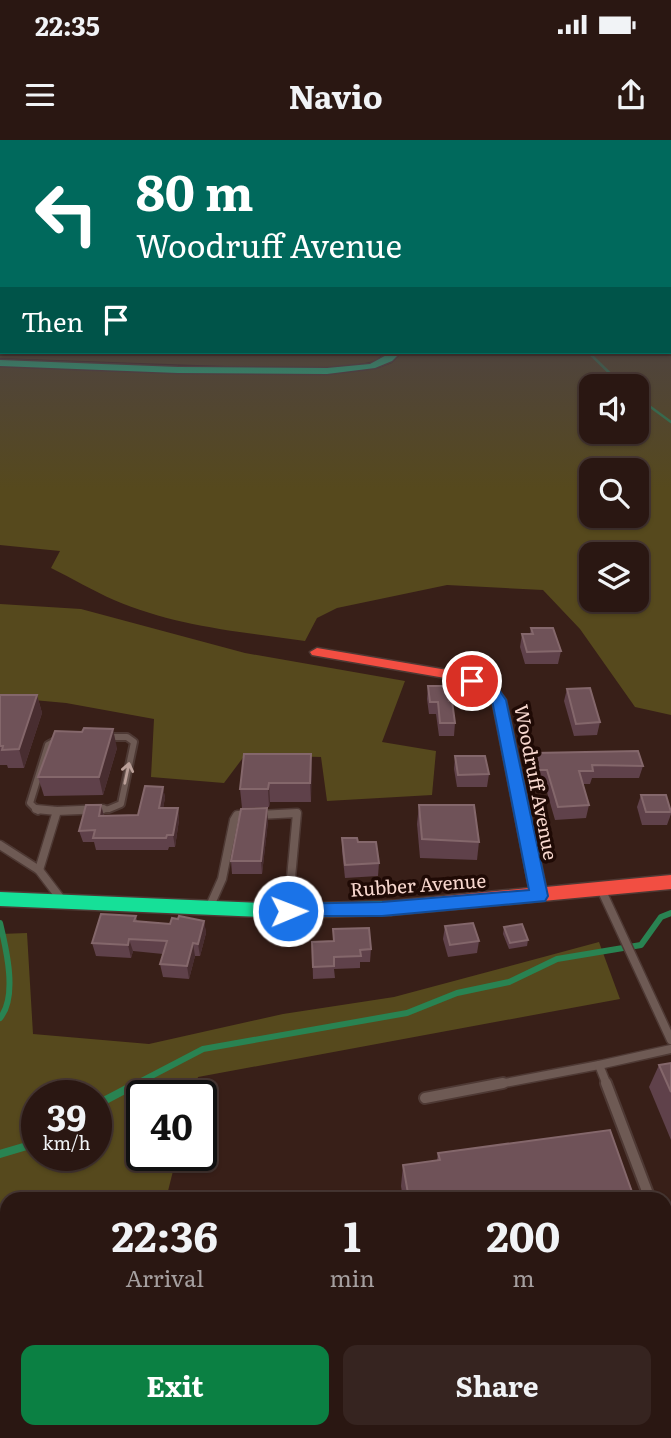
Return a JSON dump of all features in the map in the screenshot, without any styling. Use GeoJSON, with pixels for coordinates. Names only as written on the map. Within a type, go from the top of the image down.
{"type":"FeatureCollection","features":[{"type":"Feature","properties":{"kind":"street"},"geometry":{"type":"LineString","coordinates":[[116,368],[327,371],[358,368]]}},
{"type":"Feature","properties":{"kind":"street","name":"Woodruff Avenue"},"geometry":{"type":"LineString","coordinates":[[317,652],[454,675],[490,688],[499,700],[539,896]]}},
{"type":"Feature","properties":{"kind":"street","name":"Rubber Avenue"},"geometry":{"type":"LineString","coordinates":[[0,899],[288,911],[382,909],[671,882]]}},
{"type":"Feature","properties":{"kind":"lane"},"geometry":{"type":"LineString","coordinates":[[62,738],[48,744],[30,803],[38,811],[109,809],[121,804],[134,741],[127,737],[101,737]]}},
{"type":"Feature","properties":{"kind":"lane"},"geometry":{"type":"LineString","coordinates":[[39,870],[57,811]]}},
{"type":"Feature","properties":{"kind":"lane"},"geometry":{"type":"LineString","coordinates":[[210,906],[222,879],[237,815],[297,813],[288,911]]}},
{"type":"Feature","properties":{"kind":"lane"},"geometry":{"type":"LineString","coordinates":[[0,845],[39,870],[64,902]]}},
{"type":"Feature","properties":{"kind":"lane"},"geometry":{"type":"LineString","coordinates":[[601,889],[671,1040]]}},
{"type":"Feature","properties":{"kind":"lane"},"geometry":{"type":"LineString","coordinates":[[425,1098],[671,1049]]}},
{"type":"Feature","properties":{"kind":"lane"},"geometry":{"type":"LineString","coordinates":[[599,1065],[647,1192]]}},
{"type":"Feature","properties":{"kind":"shaded area"},"geometry":{"type":"Polygon","coordinates":[[[0,368],[196,374],[312,374],[380,368],[671,368],[671,715],[635,707],[580,629],[543,590],[447,585],[337,608],[317,618],[305,641],[208,627],[137,609],[51,568],[60,551],[0,545],[0,368]]]}},
{"type":"Feature","properties":{"kind":"shaded area"},"geometry":{"type":"Polygon","coordinates":[[[0,604],[81,609],[245,653],[405,681],[382,742],[436,751],[432,795],[327,801],[321,757],[245,755],[224,783],[151,777],[154,719],[66,703],[0,697],[0,604]]]}},
{"type":"Feature","properties":{"kind":"shaded area"},"geometry":{"type":"Polygon","coordinates":[[[27,933],[33,1034],[149,1044],[283,1014],[394,997],[599,942],[620,999],[198,1077],[197,1080],[126,1080],[126,1171],[173,1171],[168,1192],[0,1192],[0,934],[27,933]]]}},
{"type":"Feature","properties":{"kind":"building"},"geometry":{"type":"Polygon","coordinates":[[[531,628],[553,628],[561,651],[527,652],[522,634],[533,634],[531,628]]]}},
{"type":"Feature","properties":{"kind":"building"},"geometry":{"type":"Polygon","coordinates":[[[428,686],[447,686],[455,723],[440,723],[438,702],[430,702],[428,686]]]}},
{"type":"Feature","properties":{"kind":"building"},"geometry":{"type":"Polygon","coordinates":[[[590,688],[600,722],[576,724],[567,689],[590,688]]]}},
{"type":"Feature","properties":{"kind":"building"},"geometry":{"type":"Polygon","coordinates":[[[0,695],[37,695],[19,749],[2,750],[3,746],[0,746],[0,695]]]}},
{"type":"Feature","properties":{"kind":"building"},"geometry":{"type":"Polygon","coordinates":[[[84,728],[113,729],[99,777],[38,777],[55,731],[82,732],[84,728]]]}},
{"type":"Feature","properties":{"kind":"building"},"geometry":{"type":"Polygon","coordinates":[[[638,751],[643,766],[592,765],[593,771],[579,771],[589,805],[558,807],[547,770],[539,770],[534,753],[638,751]]]}},
{"type":"Feature","properties":{"kind":"building"},"geometry":{"type":"Polygon","coordinates":[[[244,754],[311,754],[310,783],[269,783],[268,789],[240,789],[244,754]]]}},
{"type":"Feature","properties":{"kind":"building"},"geometry":{"type":"Polygon","coordinates":[[[455,756],[485,756],[489,774],[458,775],[455,756]]]}},
{"type":"Feature","properties":{"kind":"building"},"geometry":{"type":"Polygon","coordinates":[[[145,786],[163,787],[159,808],[178,808],[173,835],[167,835],[166,838],[93,838],[95,830],[79,831],[86,805],[101,805],[99,816],[138,815],[145,786]]]}},
{"type":"Feature","properties":{"kind":"building"},"geometry":{"type":"Polygon","coordinates":[[[641,795],[666,795],[671,812],[646,812],[641,795]]]}},
{"type":"Feature","properties":{"kind":"building"},"geometry":{"type":"Polygon","coordinates":[[[419,805],[474,805],[479,842],[422,839],[419,805]]]}},
{"type":"Feature","properties":{"kind":"building"},"geometry":{"type":"Polygon","coordinates":[[[267,808],[261,861],[231,861],[241,809],[267,808]]]}},
{"type":"Feature","properties":{"kind":"building"},"geometry":{"type":"Polygon","coordinates":[[[342,838],[357,838],[358,842],[376,842],[379,863],[345,865],[342,838]]]}},
{"type":"Feature","properties":{"kind":"building"},"geometry":{"type":"Polygon","coordinates":[[[101,914],[136,916],[134,921],[170,924],[172,918],[178,919],[179,916],[204,921],[198,944],[193,943],[187,966],[160,964],[167,941],[129,939],[128,945],[92,943],[101,914]]]}},
{"type":"Feature","properties":{"kind":"building"},"geometry":{"type":"Polygon","coordinates":[[[473,923],[479,941],[450,945],[445,926],[473,923]]]}},
{"type":"Feature","properties":{"kind":"building"},"geometry":{"type":"Polygon","coordinates":[[[522,924],[528,940],[510,943],[504,927],[522,924]]]}},
{"type":"Feature","properties":{"kind":"building"},"geometry":{"type":"Polygon","coordinates":[[[369,928],[371,949],[360,950],[361,956],[334,957],[334,966],[313,967],[312,942],[334,941],[333,929],[369,928]]]}},
{"type":"Feature","properties":{"kind":"building"},"geometry":{"type":"Polygon","coordinates":[[[671,1063],[671,1092],[659,1065],[671,1063]]]}},
{"type":"Feature","properties":{"kind":"building"},"geometry":{"type":"Polygon","coordinates":[[[610,1130],[632,1192],[408,1192],[403,1165],[440,1160],[438,1153],[610,1130]]]}},
{"type":"Feature","properties":{"kind":"waterway"},"geometry":{"type":"LineString","coordinates":[[604,368],[611,374]]}},
{"type":"Feature","properties":{"kind":"waterway"},"geometry":{"type":"LineString","coordinates":[[649,406],[671,422]]}},
{"type":"Feature","properties":{"kind":"waterway"},"geometry":{"type":"LineString","coordinates":[[144,1080],[203,1049],[407,1013],[457,993],[509,982],[557,959],[641,945],[661,917],[671,913]]}},
{"type":"Feature","properties":{"kind":"waterway"},"geometry":{"type":"LineString","coordinates":[[0,923],[9,972],[8,998],[0,1018]]}},
{"type":"Feature","properties":{"kind":"waterway"},"geometry":{"type":"LineString","coordinates":[[112,1097],[126,1089]]}},
{"type":"Feature","properties":{"kind":"waterway"},"geometry":{"type":"LineString","coordinates":[[0,1154],[21,1148]]}},
{"type":"Feature","properties":{"kind":"traffic: fast"},"geometry":{"type":"LineString","coordinates":[[116,368],[327,371],[358,368]]}},
{"type":"Feature","properties":{"kind":"traffic: fast"},"geometry":{"type":"LineString","coordinates":[[0,899],[285,911],[391,908]]}},
{"type":"Feature","properties":{"kind":"traffic: jam"},"geometry":{"type":"LineString","coordinates":[[317,652],[454,675],[490,688],[499,700],[539,896]]}},
{"type":"Feature","properties":{"kind":"traffic: jam"},"geometry":{"type":"LineString","coordinates":[[391,908],[671,882]]}},
{"type":"Feature","properties":{"kind":"route"},"geometry":{"type":"LineString","coordinates":[[288,911],[382,909],[539,896],[499,700],[490,688],[472,681]]}}]}
